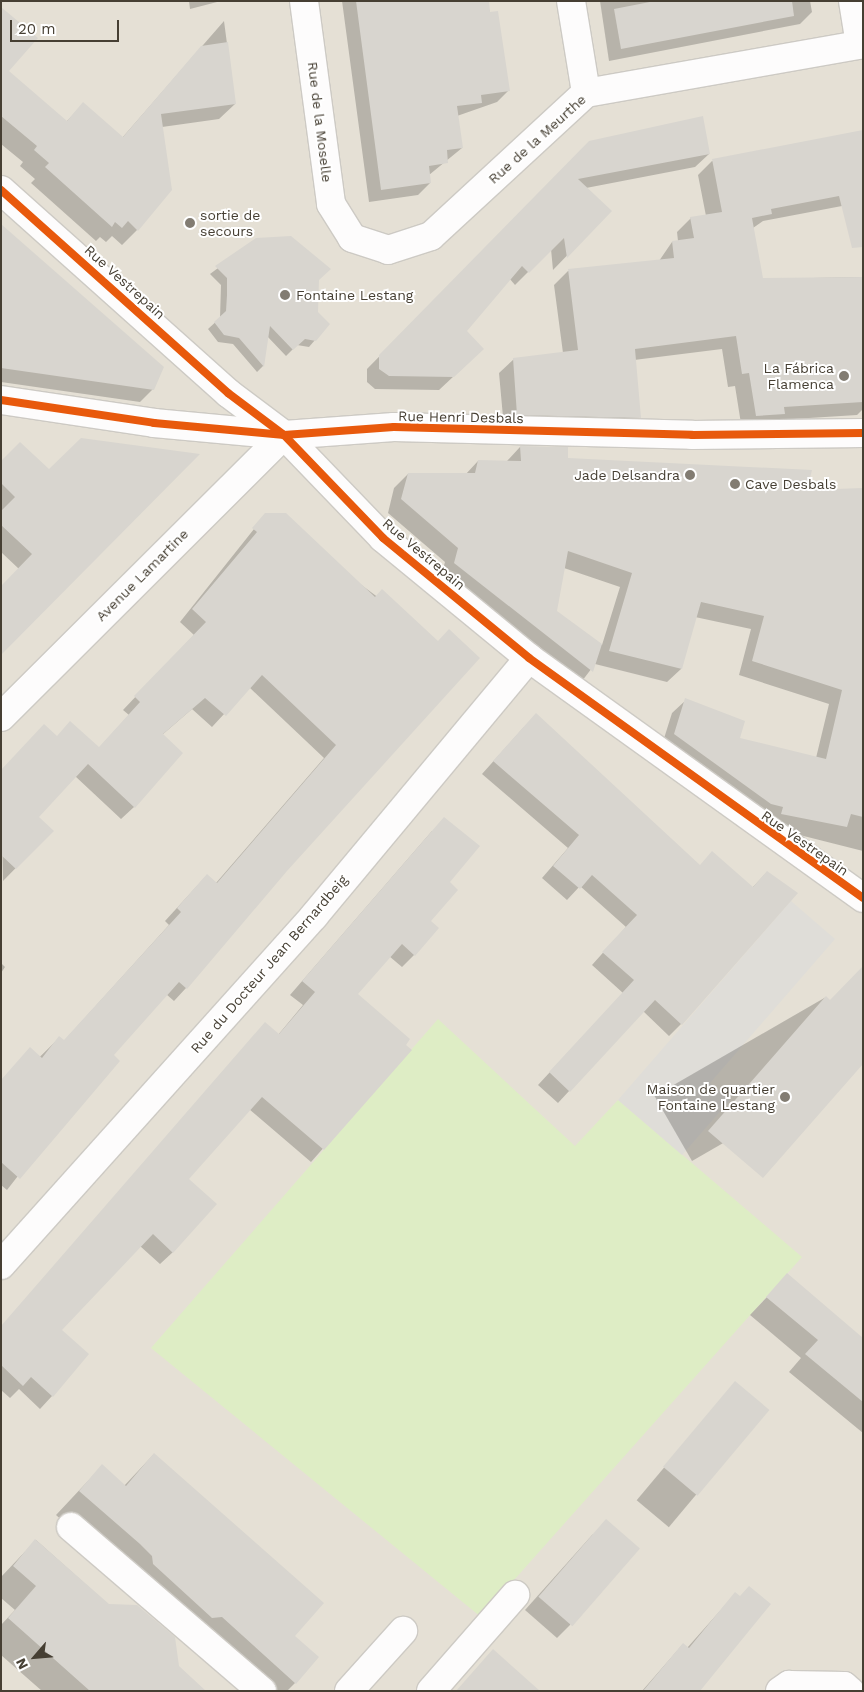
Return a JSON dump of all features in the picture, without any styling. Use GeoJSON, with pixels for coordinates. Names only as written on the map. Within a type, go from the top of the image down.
{"type":"FeatureCollection","features":[{"type":"Feature","properties":{"kind":"street","name":"Rue de la Moselle"},"geometry":{"type":"LineString","coordinates":[[304,1],[332,204],[352,238]]}},
{"type":"Feature","properties":{"kind":"street"},"geometry":{"type":"LineString","coordinates":[[571,1],[586,93]]}},
{"type":"Feature","properties":{"kind":"street"},"geometry":{"type":"LineString","coordinates":[[852,1],[862,44]]}},
{"type":"Feature","properties":{"kind":"street","name":"Rue de la Meurthe"},"geometry":{"type":"LineString","coordinates":[[352,238],[388,250],[432,236],[586,93],[862,44]]}},
{"type":"Feature","properties":{"kind":"street","name":"Rue Vestrepain"},"geometry":{"type":"LineString","coordinates":[[1,190],[228,393],[284,435],[383,538],[529,658],[863,898]]}},
{"type":"Feature","properties":{"kind":"street","name":"Rue Henri Desbals"},"geometry":{"type":"LineString","coordinates":[[1,400],[154,423],[284,435],[394,427],[692,435],[863,433]]}},
{"type":"Feature","properties":{"kind":"street","name":"Avenue Lamartine"},"geometry":{"type":"LineString","coordinates":[[1,717],[284,435]]}},
{"type":"Feature","properties":{"kind":"street","name":"Rue du Docteur Jean Bernardbeig"},"geometry":{"type":"LineString","coordinates":[[1,1265],[314,916],[529,658]]}},
{"type":"Feature","properties":{"kind":"street"},"geometry":{"type":"LineString","coordinates":[[72,1527],[262,1691]]}},
{"type":"Feature","properties":{"kind":"street"},"geometry":{"type":"LineString","coordinates":[[430,1691],[515,1595]]}},
{"type":"Feature","properties":{"kind":"street"},"geometry":{"type":"LineString","coordinates":[[349,1691],[403,1631]]}},
{"type":"Feature","properties":{"kind":"street"},"geometry":{"type":"LineString","coordinates":[[780,1691],[789,1685],[844,1686],[850,1691]]}},
{"type":"Feature","properties":{"kind":"shaded area"},"geometry":{"type":"Polygon","coordinates":[[[1,1],[863,1],[863,1691],[1,1691],[1,1]]]}},
{"type":"Feature","properties":{"kind":"shaded area"},"geometry":{"type":"Polygon","coordinates":[[[791,901],[835,939],[710,1083],[730,1100],[682,1155],[618,1100],[791,901]]]}},
{"type":"Feature","properties":{"kind":"green space"},"geometry":{"type":"Polygon","coordinates":[[[438,1019],[575,1146],[618,1100],[802,1257],[481,1617],[151,1348],[438,1019]]]}},
{"type":"Feature","properties":{"kind":"building"},"geometry":{"type":"Polygon","coordinates":[[[356,1],[489,1],[490,12],[498,11],[510,91],[481,95],[482,103],[457,106],[463,148],[447,150],[448,163],[429,166],[431,183],[381,190],[356,1]]]}},
{"type":"Feature","properties":{"kind":"building"},"geometry":{"type":"Polygon","coordinates":[[[655,1],[792,1],[794,16],[621,49],[614,9],[655,1]]]}},
{"type":"Feature","properties":{"kind":"building"},"geometry":{"type":"Polygon","coordinates":[[[1,7],[38,38],[9,71],[67,121],[83,102],[123,137],[201,46],[228,42],[236,104],[161,114],[172,190],[138,231],[128,221],[122,228],[115,222],[112,227],[45,167],[49,163],[34,150],[37,146],[1,116],[1,7]]]}},
{"type":"Feature","properties":{"kind":"building"},"geometry":{"type":"Polygon","coordinates":[[[703,116],[710,154],[578,179],[612,211],[567,258],[564,238],[529,273],[522,266],[467,331],[484,349],[454,377],[389,376],[379,369],[379,355],[589,141],[703,116]]]}},
{"type":"Feature","properties":{"kind":"building"},"geometry":{"type":"Polygon","coordinates":[[[863,130],[863,247],[852,248],[839,196],[771,209],[772,214],[752,218],[763,278],[863,277],[863,402],[784,407],[785,414],[756,416],[749,373],[742,374],[736,336],[635,349],[641,418],[517,415],[513,358],[578,350],[568,269],[674,258],[672,241],[694,238],[690,217],[722,212],[712,159],[863,130]]]}},
{"type":"Feature","properties":{"kind":"building"},"geometry":{"type":"Polygon","coordinates":[[[1,224],[164,367],[154,390],[1,368],[1,224]]]}},
{"type":"Feature","properties":{"kind":"building"},"geometry":{"type":"Polygon","coordinates":[[[291,236],[331,269],[319,280],[318,312],[330,324],[316,341],[305,339],[293,350],[270,326],[264,367],[239,338],[224,335],[214,322],[226,311],[227,295],[227,278],[215,266],[256,238],[291,236]]]}},
{"type":"Feature","properties":{"kind":"building"},"geometry":{"type":"Polygon","coordinates":[[[81,438],[200,454],[1,655],[1,586],[32,554],[1,525],[1,511],[15,497],[1,483],[1,461],[20,442],[49,469],[81,438]]]}},
{"type":"Feature","properties":{"kind":"building"},"geometry":{"type":"Polygon","coordinates":[[[520,446],[568,447],[568,458],[812,470],[807,490],[863,488],[863,817],[851,814],[847,827],[781,814],[783,807],[771,804],[674,734],[685,698],[745,721],[740,738],[826,759],[842,690],[752,661],[764,616],[701,602],[682,669],[609,651],[632,573],[568,551],[557,611],[602,644],[593,672],[454,563],[458,548],[401,499],[408,473],[475,473],[478,460],[521,461],[520,446]]]}},
{"type":"Feature","properties":{"kind":"building"},"geometry":{"type":"Polygon","coordinates":[[[265,513],[286,513],[375,597],[382,589],[438,641],[449,629],[480,658],[287,871],[187,989],[179,982],[114,1055],[120,1061],[20,1179],[1,1162],[1,1080],[30,1047],[42,1058],[59,1036],[64,1040],[181,912],[177,908],[207,874],[217,883],[336,745],[262,675],[226,716],[205,698],[163,734],[183,753],[135,808],[88,764],[39,817],[54,831],[16,869],[1,855],[1,770],[44,724],[57,736],[70,721],[99,747],[140,702],[134,696],[206,622],[192,609],[257,532],[252,528],[265,513]]]}},
{"type":"Feature","properties":{"kind":"building"},"geometry":{"type":"Polygon","coordinates":[[[536,713],[700,865],[712,851],[753,887],[767,871],[798,893],[682,1025],[655,1000],[570,1092],[549,1072],[634,980],[602,952],[637,915],[592,875],[580,889],[553,866],[579,835],[493,761],[536,713]]]}},
{"type":"Feature","properties":{"kind":"building"},"geometry":{"type":"Polygon","coordinates":[[[444,817],[480,846],[450,882],[458,890],[431,921],[439,928],[415,956],[402,944],[358,994],[410,1039],[406,1045],[412,1050],[324,1150],[262,1097],[189,1179],[217,1204],[173,1253],[153,1234],[62,1330],[89,1354],[53,1397],[31,1377],[23,1386],[1,1365],[1,1326],[265,1022],[279,1034],[315,992],[302,981],[444,817]]]}},
{"type":"Feature","properties":{"kind":"building","name":"Maison de quartier Fontaine Lestang"},"geometry":{"type":"Polygon","coordinates":[[[863,966],[863,1064],[763,1178],[708,1131],[826,996],[830,1000],[863,966]]]}},
{"type":"Feature","properties":{"kind":"building"},"geometry":{"type":"Polygon","coordinates":[[[787,1273],[863,1338],[863,1402],[805,1354],[818,1340],[766,1297],[787,1273]]]}},
{"type":"Feature","properties":{"kind":"building"},"geometry":{"type":"Polygon","coordinates":[[[735,1381],[769,1410],[697,1496],[663,1467],[735,1381]]]}},
{"type":"Feature","properties":{"kind":"building"},"geometry":{"type":"Polygon","coordinates":[[[154,1453],[324,1603],[295,1636],[319,1657],[296,1684],[222,1617],[212,1618],[153,1564],[152,1556],[140,1544],[79,1491],[102,1464],[126,1486],[154,1453]]]}},
{"type":"Feature","properties":{"kind":"building"},"geometry":{"type":"Polygon","coordinates":[[[606,1519],[640,1549],[572,1626],[538,1597],[606,1519]]]}},
{"type":"Feature","properties":{"kind":"building"},"geometry":{"type":"Polygon","coordinates":[[[35,1539],[109,1604],[137,1605],[175,1637],[179,1666],[206,1691],[90,1691],[8,1618],[36,1586],[13,1566],[35,1539]]]}},
{"type":"Feature","properties":{"kind":"building"},"geometry":{"type":"Polygon","coordinates":[[[749,1586],[771,1604],[700,1691],[643,1691],[683,1643],[689,1648],[735,1592],[740,1596],[749,1586]]]}},
{"type":"Feature","properties":{"kind":"building"},"geometry":{"type":"Polygon","coordinates":[[[493,1649],[540,1691],[456,1691],[493,1649]]]}},
{"type":"Feature","properties":{"kind":"cycle path"},"geometry":{"type":"LineString","coordinates":[[1,190],[228,393],[284,435],[383,538],[529,658],[863,898]]}},
{"type":"Feature","properties":{"kind":"cycle path"},"geometry":{"type":"LineString","coordinates":[[1,400],[154,423],[284,435],[394,427],[692,435],[863,433]]}},
{"type":"Feature","properties":{"kind":"place","name":"sortie de secours"},"geometry":{"type":"Point","coordinates":[190,223]}},
{"type":"Feature","properties":{"kind":"place","name":"Fontaine Lestang"},"geometry":{"type":"Point","coordinates":[285,295]}},
{"type":"Feature","properties":{"kind":"place","name":"La Fábrica Flamenca"},"geometry":{"type":"Point","coordinates":[844,376]}},
{"type":"Feature","properties":{"kind":"place","name":"Jade Delsandra"},"geometry":{"type":"Point","coordinates":[690,475]}},
{"type":"Feature","properties":{"kind":"place","name":"Cave Desbals"},"geometry":{"type":"Point","coordinates":[735,484]}},
{"type":"Feature","properties":{"kind":"place","name":"Maison de quartier Fontaine Lestang"},"geometry":{"type":"Point","coordinates":[785,1097]}}]}
